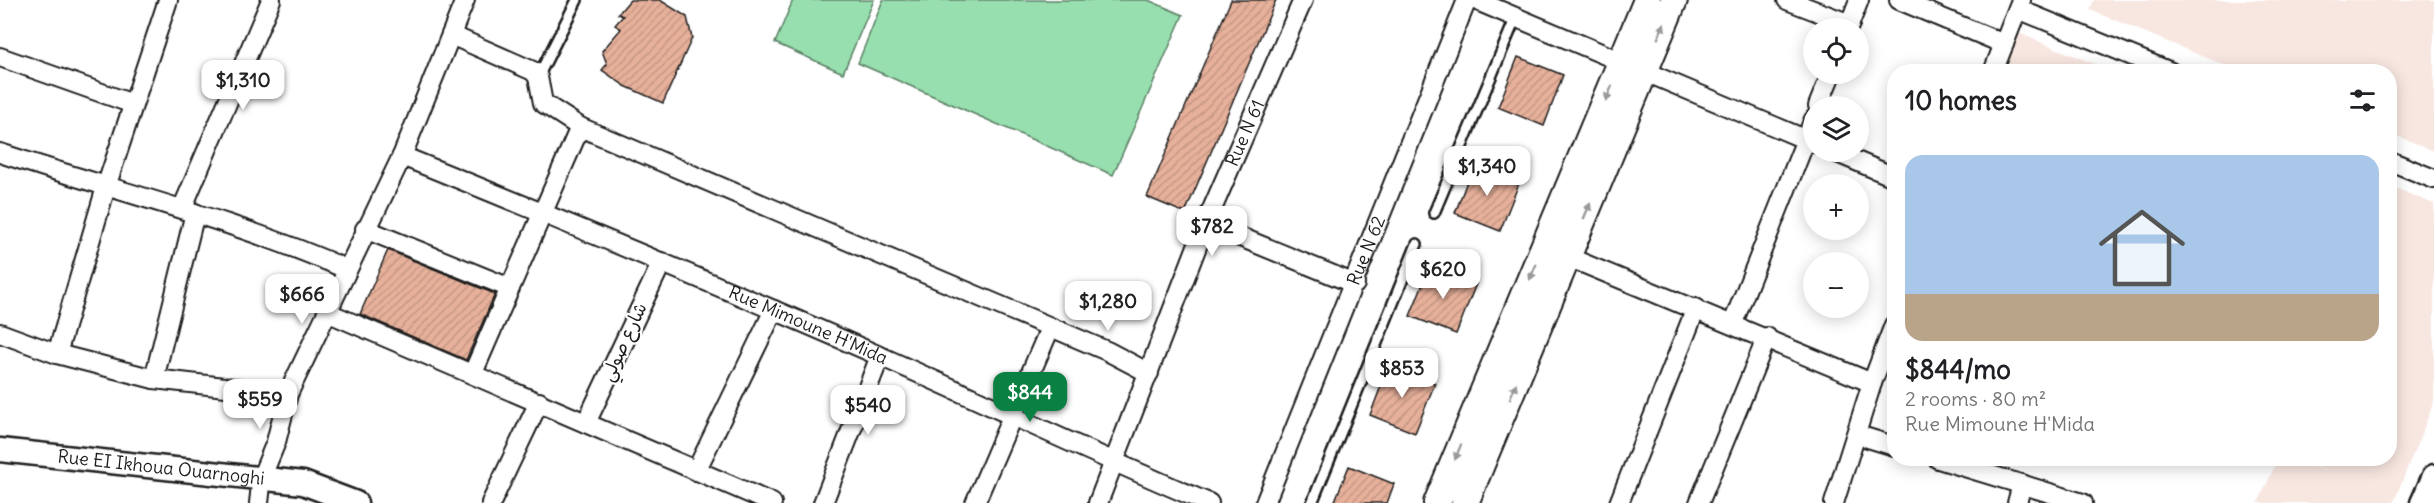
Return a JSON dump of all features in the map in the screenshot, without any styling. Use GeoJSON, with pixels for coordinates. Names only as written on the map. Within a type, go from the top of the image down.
{"type":"FeatureCollection","features":[{"type":"Feature","properties":{"kind":"main road"},"geometry":{"type":"LineString","coordinates":[[1465,503],[1568,257],[1633,65],[1647,0]]}},
{"type":"Feature","properties":{"kind":"main road"},"geometry":{"type":"LineString","coordinates":[[1437,503],[1633,65],[1674,0]]}},
{"type":"Feature","properties":{"kind":"street"},"geometry":{"type":"LineString","coordinates":[[57,354],[106,187],[168,0]]}},
{"type":"Feature","properties":{"kind":"street"},"geometry":{"type":"LineString","coordinates":[[153,379],[188,211],[271,0]]}},
{"type":"Feature","properties":{"kind":"street"},"geometry":{"type":"LineString","coordinates":[[259,503],[262,476],[276,442],[288,394],[329,313],[365,229],[402,156],[465,0]]}},
{"type":"Feature","properties":{"kind":"street","name":"Rue N 61"},"geometry":{"type":"LineString","coordinates":[[1098,503],[1206,223],[1303,0]]}},
{"type":"Feature","properties":{"kind":"street","name":"Rue N 62"},"geometry":{"type":"LineString","coordinates":[[1265,503],[1467,0]]}},
{"type":"Feature","properties":{"kind":"street"},"geometry":{"type":"LineString","coordinates":[[1475,0],[1803,138]]}},
{"type":"Feature","properties":{"kind":"street"},"geometry":{"type":"LineString","coordinates":[[1787,0],[1830,18]]}},
{"type":"Feature","properties":{"kind":"street"},"geometry":{"type":"LineString","coordinates":[[1852,18],[1859,0]]}},
{"type":"Feature","properties":{"kind":"street"},"geometry":{"type":"LineString","coordinates":[[1899,0],[2004,44]]}},
{"type":"Feature","properties":{"kind":"street"},"geometry":{"type":"LineString","coordinates":[[1996,64],[2019,5],[2153,64]]}},
{"type":"Feature","properties":{"kind":"street"},"geometry":{"type":"LineString","coordinates":[[451,35],[520,64],[538,77],[543,103],[579,127],[1107,351],[1149,373]]}},
{"type":"Feature","properties":{"kind":"street"},"geometry":{"type":"LineString","coordinates":[[0,57],[133,104]]}},
{"type":"Feature","properties":{"kind":"street"},"geometry":{"type":"LineString","coordinates":[[472,374],[579,127]]}},
{"type":"Feature","properties":{"kind":"street"},"geometry":{"type":"LineString","coordinates":[[0,153],[188,211],[310,254],[346,270]]}},
{"type":"Feature","properties":{"kind":"street","name":"Rue Mimoune H'Mida"},"geometry":{"type":"LineString","coordinates":[[402,156],[774,310],[1014,416],[1114,464],[1209,503]]}},
{"type":"Feature","properties":{"kind":"street"},"geometry":{"type":"LineString","coordinates":[[1733,323],[1803,158]]}},
{"type":"Feature","properties":{"kind":"street"},"geometry":{"type":"LineString","coordinates":[[1859,162],[1887,174]]}},
{"type":"Feature","properties":{"kind":"street"},"geometry":{"type":"LineString","coordinates":[[2397,164],[2434,179]]}},
{"type":"Feature","properties":{"kind":"street"},"geometry":{"type":"LineString","coordinates":[[1206,223],[1354,284]]}},
{"type":"Feature","properties":{"kind":"street"},"geometry":{"type":"LineString","coordinates":[[365,229],[510,288]]}},
{"type":"Feature","properties":{"kind":"street"},"geometry":{"type":"LineString","coordinates":[[1568,257],[1767,337],[1872,383]]}},
{"type":"Feature","properties":{"kind":"street","name":"شارع صولي"},"geometry":{"type":"LineString","coordinates":[[586,423],[662,262]]}},
{"type":"Feature","properties":{"kind":"street"},"geometry":{"type":"LineString","coordinates":[[1619,503],[1696,308]]}},
{"type":"Feature","properties":{"kind":"street"},"geometry":{"type":"LineString","coordinates":[[696,471],[774,310]]}},
{"type":"Feature","properties":{"kind":"street"},"geometry":{"type":"LineString","coordinates":[[329,313],[772,503]]}},
{"type":"Feature","properties":{"kind":"street"},"geometry":{"type":"LineString","coordinates":[[975,503],[1050,328]]}},
{"type":"Feature","properties":{"kind":"street"},"geometry":{"type":"LineString","coordinates":[[0,333],[57,354],[153,379],[288,394]]}},
{"type":"Feature","properties":{"kind":"street"},"geometry":{"type":"LineString","coordinates":[[1699,503],[1767,337]]}},
{"type":"Feature","properties":{"kind":"street"},"geometry":{"type":"LineString","coordinates":[[1834,503],[1858,435],[1872,383],[1887,344]]}},
{"type":"Feature","properties":{"kind":"street"},"geometry":{"type":"LineString","coordinates":[[823,503],[880,356]]}},
{"type":"Feature","properties":{"kind":"street"},"geometry":{"type":"LineString","coordinates":[[491,503],[539,402]]}},
{"type":"Feature","properties":{"kind":"street"},"geometry":{"type":"LineString","coordinates":[[1858,435],[1887,444]]}},
{"type":"Feature","properties":{"kind":"street","name":"Rue EI Ikhoua Ouarnoghi"},"geometry":{"type":"LineString","coordinates":[[0,450],[147,464],[230,476],[262,476],[303,483],[356,503]]}},
{"type":"Feature","properties":{"kind":"street"},"geometry":{"type":"LineString","coordinates":[[1962,466],[2083,503]]}},
{"type":"Feature","properties":{"kind":"street"},"geometry":{"type":"LineString","coordinates":[[2422,503],[2434,476]]}},
{"type":"Feature","properties":{"kind":"street"},"geometry":{"type":"LineString","coordinates":[[2017,503],[2022,484]]}},
{"type":"Feature","properties":{"kind":"lane"},"geometry":{"type":"LineString","coordinates":[[538,77],[577,0]]}},
{"type":"Feature","properties":{"kind":"lane"},"geometry":{"type":"LineString","coordinates":[[1434,213],[1516,17]]}},
{"type":"Feature","properties":{"kind":"lane"},"geometry":{"type":"LineString","coordinates":[[1312,503],[1417,244]]}},
{"type":"Feature","properties":{"kind":"shaded area"},"geometry":{"type":"Polygon","coordinates":[[[2094,0],[2434,0],[2434,151],[2397,136],[2397,64],[2222,64],[2090,10],[2094,0]]]}},
{"type":"Feature","properties":{"kind":"shaded area"},"geometry":{"type":"Polygon","coordinates":[[[2016,32],[2095,64],[2002,64],[2016,32]]]}},
{"type":"Feature","properties":{"kind":"shaded area"},"geometry":{"type":"Polygon","coordinates":[[[2397,189],[2434,204],[2434,402],[2395,499],[2393,503],[2258,503],[2275,466],[2312,466],[2337,476],[2314,466],[2397,466],[2397,189]]]}},
{"type":"Feature","properties":{"kind":"green space"},"geometry":{"type":"Polygon","coordinates":[[[793,0],[874,0],[843,73],[775,43],[793,0]]]}},
{"type":"Feature","properties":{"kind":"green space"},"geometry":{"type":"Polygon","coordinates":[[[883,0],[1148,0],[1183,15],[1113,175],[858,63],[883,0]]]}},
{"type":"Feature","properties":{"kind":"building"},"geometry":{"type":"Polygon","coordinates":[[[630,0],[660,0],[687,17],[692,38],[663,103],[625,86],[602,70],[607,64],[602,51],[621,29],[615,25],[623,16],[618,14],[630,0]]]}},
{"type":"Feature","properties":{"kind":"building"},"geometry":{"type":"Polygon","coordinates":[[[1231,0],[1276,0],[1185,213],[1147,197],[1231,0]]]}},
{"type":"Feature","properties":{"kind":"building"},"geometry":{"type":"Polygon","coordinates":[[[1518,57],[1563,75],[1544,126],[1498,107],[1518,57]]]}},
{"type":"Feature","properties":{"kind":"building"},"geometry":{"type":"Polygon","coordinates":[[[1474,163],[1520,181],[1500,231],[1455,213],[1474,163]]]}},
{"type":"Feature","properties":{"kind":"building"},"geometry":{"type":"Polygon","coordinates":[[[388,250],[495,294],[466,360],[360,314],[388,250]]]}},
{"type":"Feature","properties":{"kind":"building"},"geometry":{"type":"Polygon","coordinates":[[[1430,266],[1476,284],[1456,334],[1410,316],[1430,266]]]}},
{"type":"Feature","properties":{"kind":"building"},"geometry":{"type":"Polygon","coordinates":[[[1389,365],[1435,383],[1415,433],[1370,415],[1389,365]]]}},
{"type":"Feature","properties":{"kind":"building"},"geometry":{"type":"Polygon","coordinates":[[[1349,466],[1394,484],[1387,503],[1334,503],[1349,466]]]}}]}
